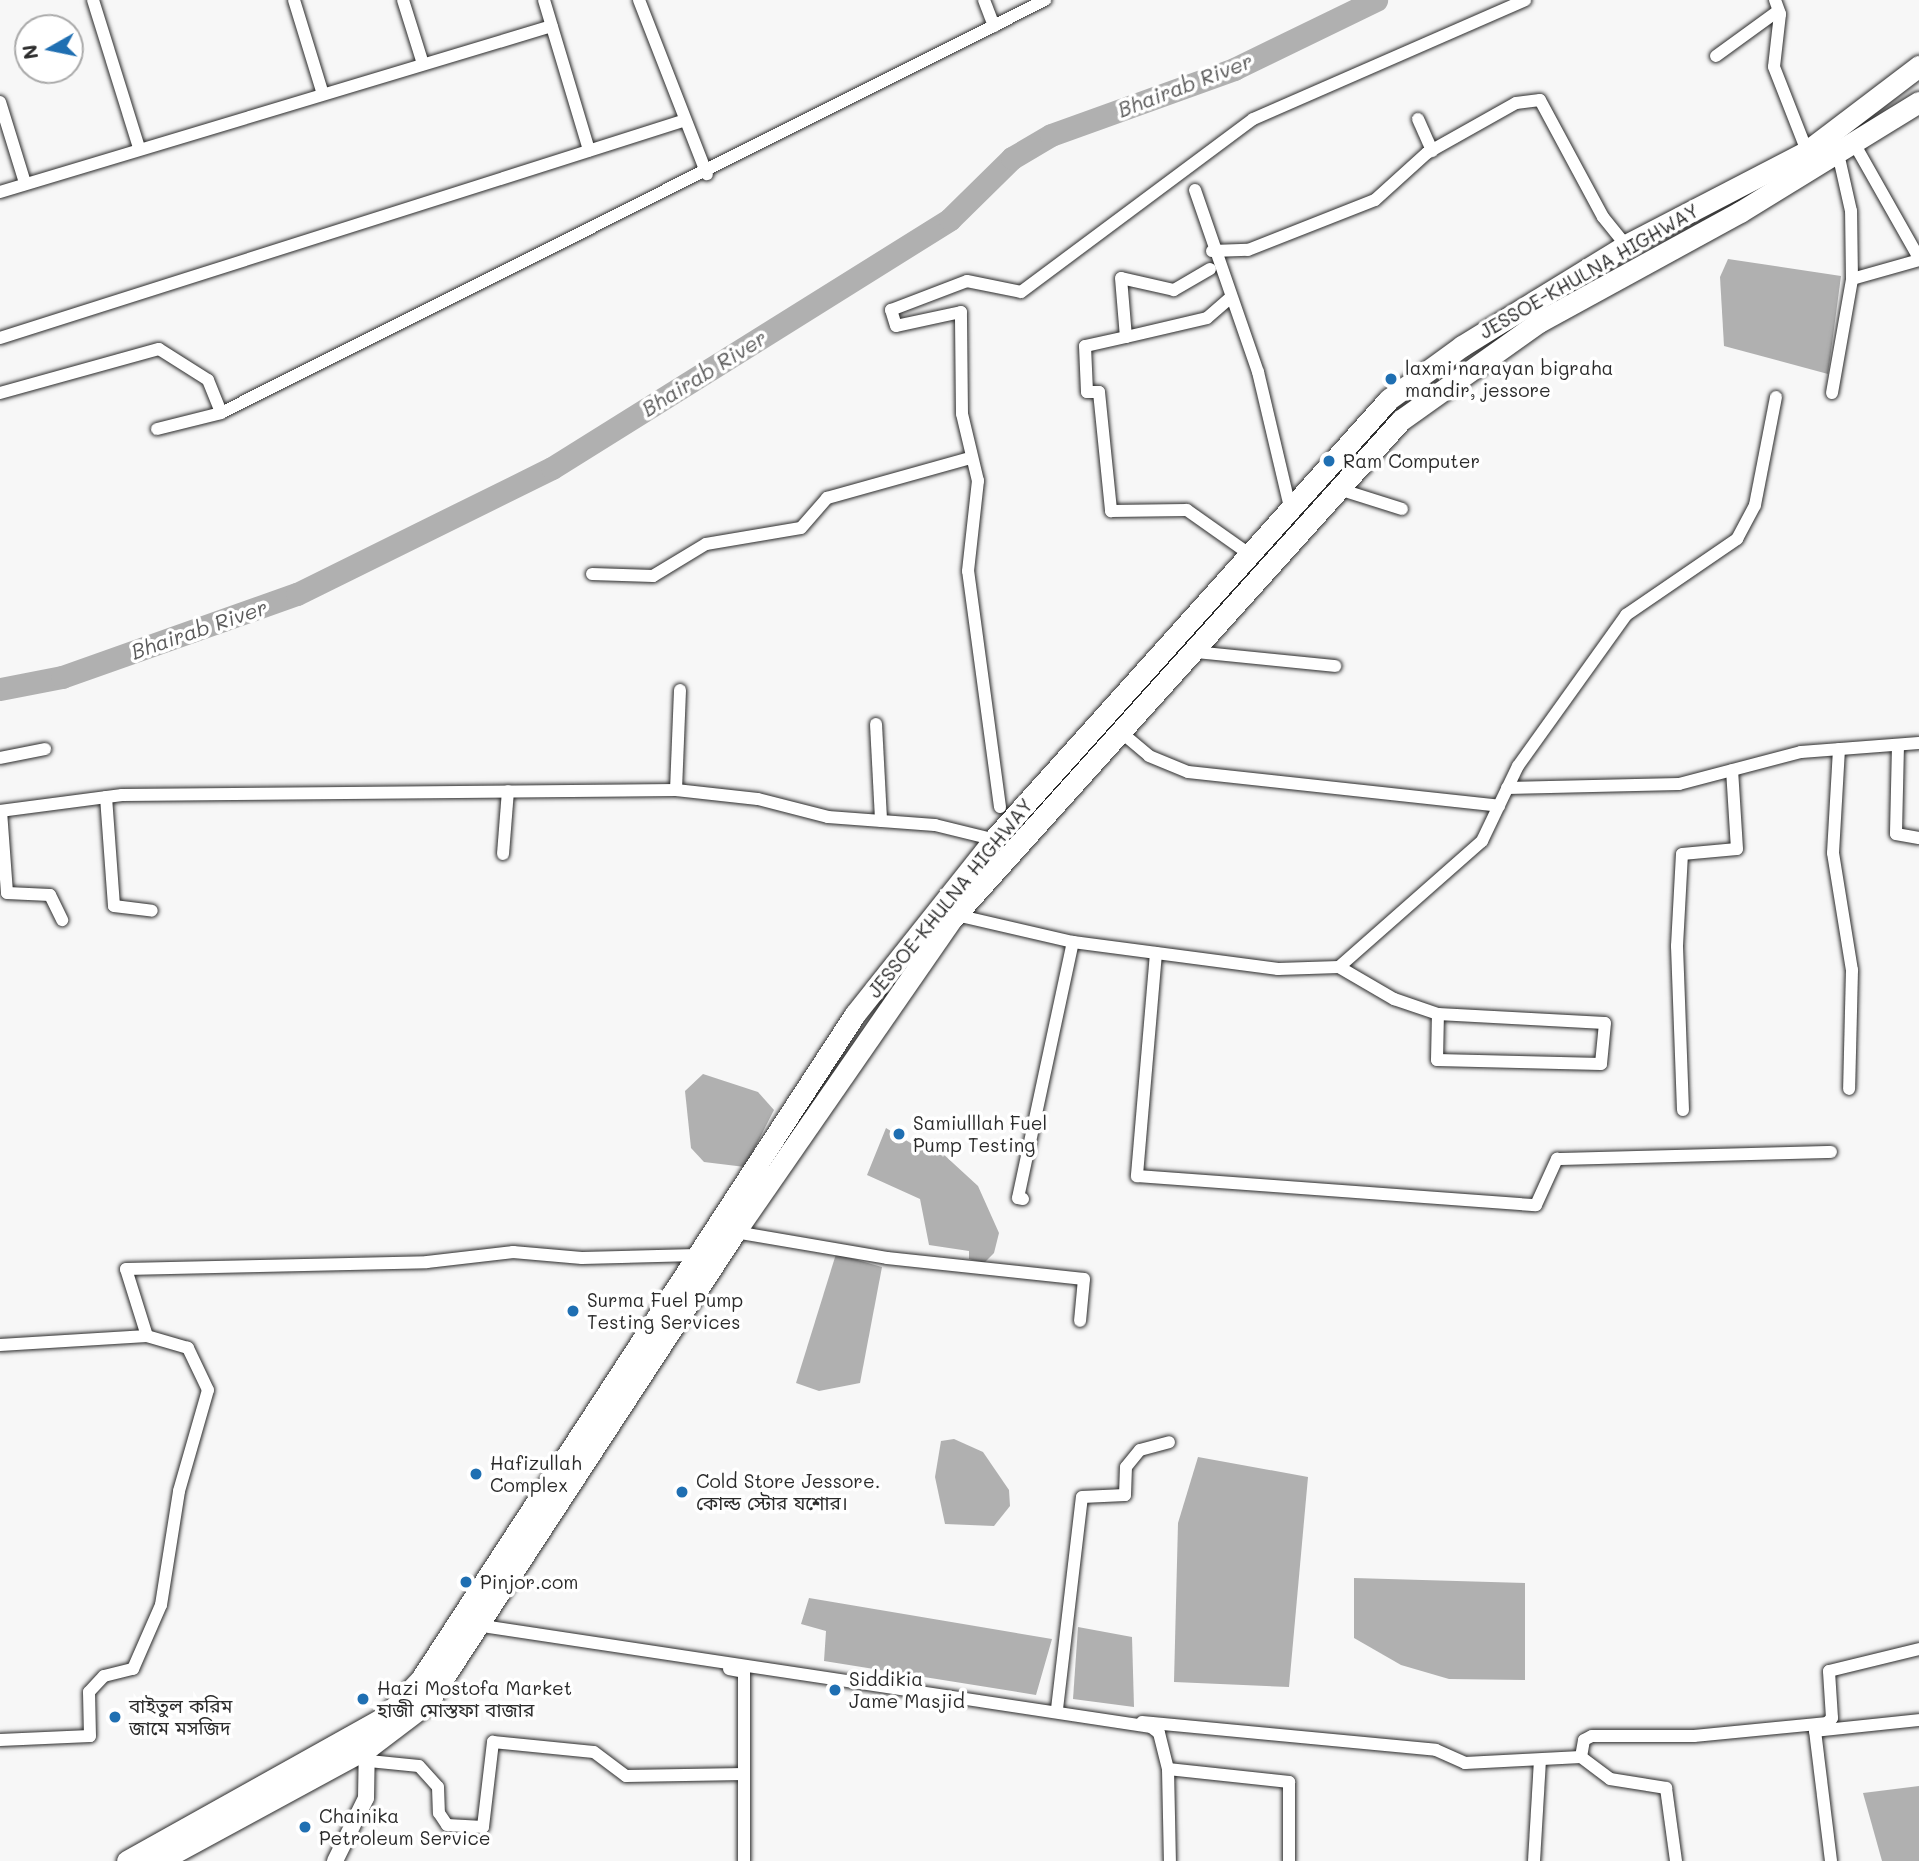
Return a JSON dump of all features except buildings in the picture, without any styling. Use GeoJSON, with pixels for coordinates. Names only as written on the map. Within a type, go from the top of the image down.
{"type":"FeatureCollection","features":[{"type":"Feature","properties":{"kind":"highway","name":"JESSOE-KHULNA HIGHWAY"},"geometry":{"type":"LineString","coordinates":[[127,1861],[368,1746],[385,1717],[421,1679],[855,1014],[994,839],[1291,513],[1339,453],[1412,379],[1626,245],[1807,151],[1919,66]]}},
{"type":"Feature","properties":{"kind":"highway","name":"JESSOE-KHULNA HIGHWAY"},"geometry":{"type":"LineString","coordinates":[[159,1861],[368,1746],[427,1703],[474,1627],[735,1232],[956,915],[1401,420],[1474,363],[1855,145],[1919,102]]}},
{"type":"Feature","properties":{"kind":"street"},"geometry":{"type":"LineString","coordinates":[[93,0],[139,148]]}},
{"type":"Feature","properties":{"kind":"street"},"geometry":{"type":"LineString","coordinates":[[294,0],[323,94]]}},
{"type":"Feature","properties":{"kind":"street"},"geometry":{"type":"LineString","coordinates":[[403,0],[423,64]]}},
{"type":"Feature","properties":{"kind":"street"},"geometry":{"type":"LineString","coordinates":[[544,0],[589,150]]}},
{"type":"Feature","properties":{"kind":"street"},"geometry":{"type":"LineString","coordinates":[[639,0],[683,121],[707,174]]}},
{"type":"Feature","properties":{"kind":"street"},"geometry":{"type":"LineString","coordinates":[[984,0],[994,26]]}},
{"type":"Feature","properties":{"kind":"street"},"geometry":{"type":"LineString","coordinates":[[157,429],[221,413],[707,174],[1045,0]]}},
{"type":"Feature","properties":{"kind":"street"},"geometry":{"type":"LineString","coordinates":[[1000,807],[968,570],[978,481],[962,414],[961,312],[896,326],[891,310],[967,281],[1021,292],[1253,119],[1525,0]]}},
{"type":"Feature","properties":{"kind":"street"},"geometry":{"type":"LineString","coordinates":[[1773,0],[1780,14],[1774,67],[1807,151]]}},
{"type":"Feature","properties":{"kind":"street"},"geometry":{"type":"LineString","coordinates":[[1716,56],[1780,14]]}},
{"type":"Feature","properties":{"kind":"street"},"geometry":{"type":"LineString","coordinates":[[0,191],[552,26]]}},
{"type":"Feature","properties":{"kind":"street"},"geometry":{"type":"LineString","coordinates":[[1212,251],[1248,250],[1375,200],[1432,151],[1516,103],[1540,100],[1603,217],[1626,245]]}},
{"type":"Feature","properties":{"kind":"street"},"geometry":{"type":"LineString","coordinates":[[0,102],[25,183]]}},
{"type":"Feature","properties":{"kind":"street"},"geometry":{"type":"LineString","coordinates":[[1418,119],[1432,151]]}},
{"type":"Feature","properties":{"kind":"street"},"geometry":{"type":"LineString","coordinates":[[0,338],[683,121]]}},
{"type":"Feature","properties":{"kind":"street"},"geometry":{"type":"LineString","coordinates":[[1852,279],[1919,259],[1855,145]]}},
{"type":"Feature","properties":{"kind":"street"},"geometry":{"type":"LineString","coordinates":[[1832,393],[1852,279],[1851,211],[1840,162]]}},
{"type":"Feature","properties":{"kind":"street"},"geometry":{"type":"LineString","coordinates":[[1195,190],[1212,251],[1258,372],[1291,513]]}},
{"type":"Feature","properties":{"kind":"street"},"geometry":{"type":"LineString","coordinates":[[1126,337],[1121,278],[1174,290],[1210,269]]}},
{"type":"Feature","properties":{"kind":"street"},"geometry":{"type":"LineString","coordinates":[[1231,297],[1207,318],[1085,346],[1087,392],[1099,392],[1111,511],[1187,510],[1252,556]]}},
{"type":"Feature","properties":{"kind":"street"},"geometry":{"type":"LineString","coordinates":[[0,393],[159,349],[208,380],[221,413]]}},
{"type":"Feature","properties":{"kind":"street"},"geometry":{"type":"LineString","coordinates":[[1339,967],[1465,860],[1499,806],[1507,788],[1598,647],[1626,615],[1737,539],[1755,505],[1776,397]]}},
{"type":"Feature","properties":{"kind":"street"},"geometry":{"type":"LineString","coordinates":[[592,574],[653,576],[706,544],[801,528],[827,498],[967,459]]}},
{"type":"Feature","properties":{"kind":"street"},"geometry":{"type":"LineString","coordinates":[[1339,489],[1402,509]]}},
{"type":"Feature","properties":{"kind":"street"},"geometry":{"type":"LineString","coordinates":[[1195,652],[1335,666]]}},
{"type":"Feature","properties":{"kind":"street"},"geometry":{"type":"LineString","coordinates":[[676,790],[680,690]]}},
{"type":"Feature","properties":{"kind":"street"},"geometry":{"type":"LineString","coordinates":[[876,724],[881,821]]}},
{"type":"Feature","properties":{"kind":"street"},"geometry":{"type":"LineString","coordinates":[[1122,733],[1149,756],[1188,772],[1499,806]]}},
{"type":"Feature","properties":{"kind":"street"},"geometry":{"type":"LineString","coordinates":[[1507,788],[1679,784],[1732,770],[1839,749],[1919,743]]}},
{"type":"Feature","properties":{"kind":"street"},"geometry":{"type":"LineString","coordinates":[[1898,745],[1896,834],[1919,838]]}},
{"type":"Feature","properties":{"kind":"street"},"geometry":{"type":"LineString","coordinates":[[0,758],[45,749]]}},
{"type":"Feature","properties":{"kind":"street"},"geometry":{"type":"LineString","coordinates":[[1839,749],[1833,853],[1852,970],[1849,1090]]}},
{"type":"Feature","properties":{"kind":"street"},"geometry":{"type":"LineString","coordinates":[[1683,1110],[1677,946],[1682,853],[1737,849],[1732,770]]}},
{"type":"Feature","properties":{"kind":"street"},"geometry":{"type":"LineString","coordinates":[[62,920],[50,895],[6,893],[0,811],[106,797],[676,790],[994,839],[1016,849]]}},
{"type":"Feature","properties":{"kind":"street"},"geometry":{"type":"LineString","coordinates":[[503,854],[508,791]]}},
{"type":"Feature","properties":{"kind":"street"},"geometry":{"type":"LineString","coordinates":[[106,797],[114,906],[152,911]]}},
{"type":"Feature","properties":{"kind":"street"},"geometry":{"type":"LineString","coordinates":[[956,915],[1073,942],[1291,970],[1339,967],[1394,999],[1438,1014],[1605,1023],[1601,1064],[1437,1059],[1438,1014]]}},
{"type":"Feature","properties":{"kind":"street"},"geometry":{"type":"LineString","coordinates":[[1023,1199],[1017,1198],[1073,942]]}},
{"type":"Feature","properties":{"kind":"street"},"geometry":{"type":"LineString","coordinates":[[1156,953],[1137,1176],[1536,1205],[1557,1159],[1830,1152]]}},
{"type":"Feature","properties":{"kind":"street"},"geometry":{"type":"LineString","coordinates":[[735,1232],[887,1258],[1084,1279],[1080,1321]]}},
{"type":"Feature","properties":{"kind":"street"},"geometry":{"type":"LineString","coordinates":[[147,1336],[126,1269],[427,1262],[513,1252],[582,1258],[696,1255]]}},
{"type":"Feature","properties":{"kind":"street"},"geometry":{"type":"LineString","coordinates":[[0,1345],[147,1336],[188,1348],[208,1390],[179,1491],[161,1605],[133,1669],[104,1676],[89,1692],[90,1736],[0,1740]]}},
{"type":"Feature","properties":{"kind":"street"},"geometry":{"type":"LineString","coordinates":[[1057,1709],[1082,1497],[1125,1495],[1126,1467],[1140,1450],[1169,1442]]}},
{"type":"Feature","properties":{"kind":"street"},"geometry":{"type":"LineString","coordinates":[[474,1627],[1135,1722],[1436,1750],[1465,1763],[1540,1761],[1581,1756],[1610,1779],[1667,1788],[1676,1861]]}},
{"type":"Feature","properties":{"kind":"street"},"geometry":{"type":"LineString","coordinates":[[474,1627],[744,1672],[744,1861]]}},
{"type":"Feature","properties":{"kind":"street"},"geometry":{"type":"LineString","coordinates":[[1581,1756],[1584,1740],[1592,1736],[1694,1736],[1827,1723],[1832,1718],[1829,1671],[1919,1649]]}},
{"type":"Feature","properties":{"kind":"street"},"geometry":{"type":"LineString","coordinates":[[1831,1861],[1815,1731],[1919,1720]]}},
{"type":"Feature","properties":{"kind":"street"},"geometry":{"type":"LineString","coordinates":[[1135,1722],[1159,1733],[1168,1769],[1170,1861]]}},
{"type":"Feature","properties":{"kind":"street"},"geometry":{"type":"LineString","coordinates":[[335,1861],[366,1798],[368,1746],[419,1766],[438,1787],[439,1814],[447,1825],[483,1827],[494,1742],[594,1752],[626,1776],[744,1774]]}},
{"type":"Feature","properties":{"kind":"street"},"geometry":{"type":"LineString","coordinates":[[1534,1861],[1540,1761]]}},
{"type":"Feature","properties":{"kind":"street"},"geometry":{"type":"LineString","coordinates":[[1168,1769],[1289,1782],[1289,1861]]}},
{"type":"Feature","properties":{"kind":"shaded area"},"geometry":{"type":"Polygon","coordinates":[[[1728,259],[1841,276],[1828,374],[1724,346],[1720,277],[1728,259]]]}},
{"type":"Feature","properties":{"kind":"shaded area"},"geometry":{"type":"Polygon","coordinates":[[[703,1074],[758,1092],[774,1110],[745,1167],[704,1162],[691,1148],[685,1091],[703,1074]]]}},
{"type":"Feature","properties":{"kind":"shaded area"},"geometry":{"type":"Polygon","coordinates":[[[886,1128],[922,1150],[941,1152],[978,1186],[999,1233],[994,1253],[984,1263],[969,1259],[969,1251],[929,1245],[920,1199],[867,1175],[886,1128]]]}},
{"type":"Feature","properties":{"kind":"shaded area"},"geometry":{"type":"Polygon","coordinates":[[[836,1254],[882,1267],[860,1383],[819,1391],[796,1383],[836,1254]]]}},
{"type":"Feature","properties":{"kind":"shaded area"},"geometry":{"type":"Polygon","coordinates":[[[954,1439],[983,1452],[1009,1490],[1010,1506],[994,1526],[945,1524],[935,1477],[941,1441],[954,1439]]]}},
{"type":"Feature","properties":{"kind":"shaded area"},"geometry":{"type":"Polygon","coordinates":[[[1198,1457],[1308,1477],[1289,1687],[1174,1682],[1178,1523],[1198,1457]]]}},
{"type":"Feature","properties":{"kind":"shaded area"},"geometry":{"type":"Polygon","coordinates":[[[1354,1578],[1525,1583],[1525,1680],[1449,1679],[1401,1665],[1354,1638],[1354,1578]]]}},
{"type":"Feature","properties":{"kind":"shaded area"},"geometry":{"type":"Polygon","coordinates":[[[809,1598],[1052,1639],[1036,1695],[824,1661],[826,1631],[801,1624],[809,1598]]]}},
{"type":"Feature","properties":{"kind":"shaded area"},"geometry":{"type":"Polygon","coordinates":[[[1078,1627],[1132,1637],[1134,1707],[1073,1699],[1078,1627]]]}},
{"type":"Feature","properties":{"kind":"shaded area"},"geometry":{"type":"Polygon","coordinates":[[[1919,1786],[1919,1861],[1882,1861],[1863,1793],[1919,1786]]]}},
{"type":"Feature","properties":{"kind":"waterway","name":"Bhairab River"},"geometry":{"type":"LineString","coordinates":[[0,689],[62,677],[297,594],[552,468],[950,219],[1012,158],[1051,135],[1234,69],[1376,0]]}},
{"type":"Feature","properties":{"kind":"place","name":"laxmi narayan bigraha mandir, jessore"},"geometry":{"type":"Point","coordinates":[1391,379]}},
{"type":"Feature","properties":{"kind":"place","name":"Ram Computer"},"geometry":{"type":"Point","coordinates":[1329,461]}},
{"type":"Feature","properties":{"kind":"place","name":"Samiulllah Fuel Pump Testing"},"geometry":{"type":"Point","coordinates":[899,1134]}},
{"type":"Feature","properties":{"kind":"place","name":"Surma Fuel Pump Testing Services"},"geometry":{"type":"Point","coordinates":[573,1311]}},
{"type":"Feature","properties":{"kind":"place","name":"Hafizullah Complex"},"geometry":{"type":"Point","coordinates":[476,1474]}},
{"type":"Feature","properties":{"kind":"place","name":"Cold Store Jessore. কোল্ড স্টোর যশোর।"},"geometry":{"type":"Point","coordinates":[682,1492]}},
{"type":"Feature","properties":{"kind":"place","name":"Pinjor.com"},"geometry":{"type":"Point","coordinates":[466,1582]}},
{"type":"Feature","properties":{"kind":"place","name":"Siddikia Jame Masjid"},"geometry":{"type":"Point","coordinates":[835,1690]}},
{"type":"Feature","properties":{"kind":"place","name":"Hazi Mostofa Market হাজী মোস্তফা বাজার"},"geometry":{"type":"Point","coordinates":[363,1699]}},
{"type":"Feature","properties":{"kind":"place","name":"বাইতুল করিম জামে মসজিদ"},"geometry":{"type":"Point","coordinates":[115,1717]}},
{"type":"Feature","properties":{"kind":"place","name":"Chainika Petroleum Service"},"geometry":{"type":"Point","coordinates":[305,1827]}}]}
